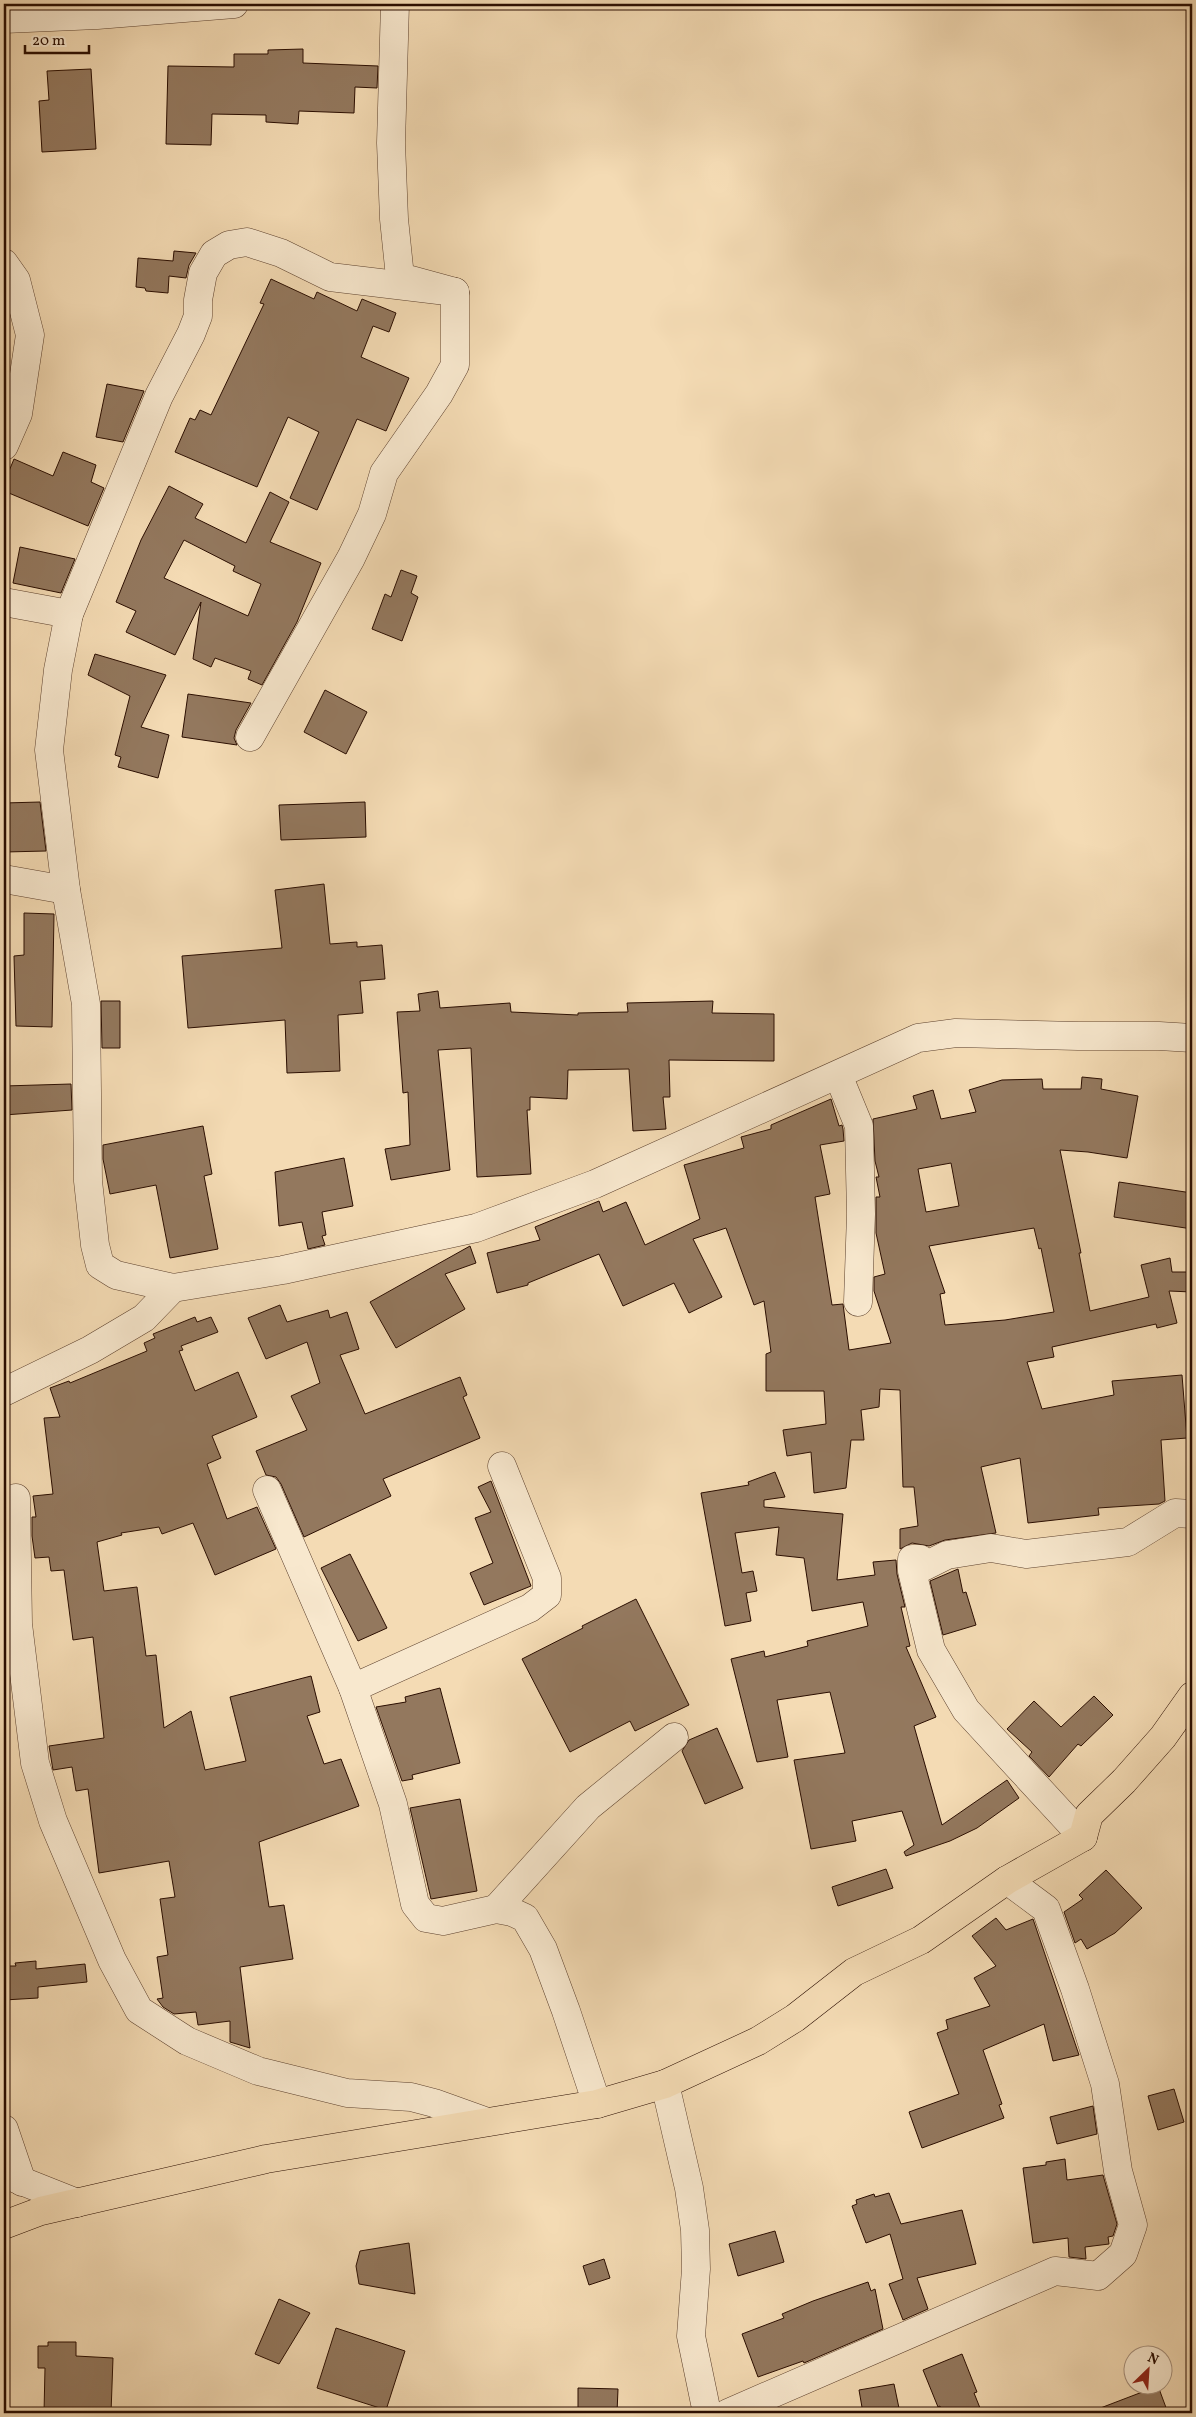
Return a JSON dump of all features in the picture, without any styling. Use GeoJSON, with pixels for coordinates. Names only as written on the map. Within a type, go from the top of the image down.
{"type":"FeatureCollection","features":[{"type":"Feature","properties":{"kind":"main road"},"geometry":{"type":"LineString","coordinates":[[4,2215],[41,2211],[266,2159],[597,2104],[665,2084],[758,2041],[795,2018],[854,1972],[921,1940],[1007,1880],[1083,1837],[1089,1815],[1124,1781],[1163,1737],[1192,1696]]}},
{"type":"Feature","properties":{"kind":"main road"},"geometry":{"type":"LineString","coordinates":[[4,2225],[41,2211]]}},
{"type":"Feature","properties":{"kind":"street"},"geometry":{"type":"LineString","coordinates":[[4,19],[97,15],[234,4]]}},
{"type":"Feature","properties":{"kind":"street"},"geometry":{"type":"LineString","coordinates":[[395,4],[392,143],[394,219],[400,277],[455,292]]}},
{"type":"Feature","properties":{"kind":"street"},"geometry":{"type":"LineString","coordinates":[[455,292],[330,277],[281,253],[246,242],[229,245],[214,254],[203,273],[198,300],[198,316],[191,334],[159,396],[69,614],[58,670],[48,750],[66,890],[86,1004],[88,1181],[95,1245],[100,1265],[116,1275],[173,1288],[284,1270],[476,1228],[595,1184],[918,1038],[956,1033],[1192,1038]]}},
{"type":"Feature","properties":{"kind":"street"},"geometry":{"type":"LineString","coordinates":[[4,263],[16,280],[30,335],[18,414],[4,446]]}},
{"type":"Feature","properties":{"kind":"street"},"geometry":{"type":"LineString","coordinates":[[250,737],[352,558],[372,514],[384,473],[439,394],[455,365],[455,292]]}},
{"type":"Feature","properties":{"kind":"street"},"geometry":{"type":"LineString","coordinates":[[4,602],[69,614]]}},
{"type":"Feature","properties":{"kind":"street"},"geometry":{"type":"LineString","coordinates":[[4,879],[66,890]]}},
{"type":"Feature","properties":{"kind":"street"},"geometry":{"type":"LineString","coordinates":[[838,1075],[858,1126],[861,1214],[858,1302]]}},
{"type":"Feature","properties":{"kind":"street"},"geometry":{"type":"LineString","coordinates":[[4,1392],[90,1350],[144,1318],[173,1288]]}},
{"type":"Feature","properties":{"kind":"street"},"geometry":{"type":"LineString","coordinates":[[353,1688],[530,1608],[547,1595],[547,1578],[502,1466]]}},
{"type":"Feature","properties":{"kind":"street"},"geometry":{"type":"LineString","coordinates":[[267,1490],[353,1688],[393,1804],[415,1904],[426,1918],[443,1921],[496,1909],[512,1912],[525,1918],[543,1949],[597,2104]]}},
{"type":"Feature","properties":{"kind":"street"},"geometry":{"type":"LineString","coordinates":[[16,1498],[18,1624],[35,1762],[53,1821],[112,1960],[139,2010],[187,2041],[258,2071],[347,2093],[411,2098],[434,2102],[487,2122]]}},
{"type":"Feature","properties":{"kind":"street"},"geometry":{"type":"LineString","coordinates":[[1083,1837],[966,1710],[931,1650],[912,1571],[912,1559],[920,1559],[919,1569],[947,1555],[991,1548],[1026,1554],[1128,1542],[1175,1513],[1192,1514]]}},
{"type":"Feature","properties":{"kind":"street"},"geometry":{"type":"LineString","coordinates":[[496,1909],[588,1807],[674,1737]]}},
{"type":"Feature","properties":{"kind":"street"},"geometry":{"type":"LineString","coordinates":[[728,2413],[1055,2271],[1098,2276],[1123,2254],[1133,2225],[1118,2171],[1102,2074],[1075,1989],[1046,1908],[1007,1880]]}},
{"type":"Feature","properties":{"kind":"street"},"geometry":{"type":"LineString","coordinates":[[665,2084],[689,2188],[694,2222],[696,2269],[691,2336],[707,2413]]}},
{"type":"Feature","properties":{"kind":"street"},"geometry":{"type":"LineString","coordinates":[[4,2129],[13,2178],[77,2203]]}},
{"type":"Feature","properties":{"kind":"building"},"geometry":{"type":"Polygon","coordinates":[[[303,49],[303,63],[378,66],[377,88],[355,87],[354,113],[299,111],[298,124],[266,122],[266,115],[212,114],[211,145],[166,144],[168,66],[234,67],[234,54],[268,54],[268,50],[303,49]]]}},
{"type":"Feature","properties":{"kind":"building"},"geometry":{"type":"Polygon","coordinates":[[[91,69],[96,149],[42,152],[39,101],[49,100],[47,71],[91,69]]]}},
{"type":"Feature","properties":{"kind":"building"},"geometry":{"type":"Polygon","coordinates":[[[174,251],[196,253],[189,265],[186,278],[169,276],[168,293],[146,291],[145,288],[136,287],[138,258],[173,261],[174,251]]]}},
{"type":"Feature","properties":{"kind":"building"},"geometry":{"type":"Polygon","coordinates":[[[271,279],[314,299],[317,292],[357,311],[362,299],[396,313],[389,332],[373,326],[361,357],[409,378],[386,431],[357,419],[317,510],[290,498],[319,432],[288,417],[257,487],[175,452],[190,418],[195,420],[200,410],[211,415],[264,304],[260,303],[271,279]]]}},
{"type":"Feature","properties":{"kind":"building"},"geometry":{"type":"Polygon","coordinates":[[[107,384],[144,391],[123,442],[96,437],[107,384]]]}},
{"type":"Feature","properties":{"kind":"building"},"geometry":{"type":"Polygon","coordinates":[[[63,452],[96,465],[91,482],[104,488],[88,526],[4,491],[4,483],[14,459],[53,476],[63,452]]]}},
{"type":"Feature","properties":{"kind":"building"},"geometry":{"type":"Polygon","coordinates":[[[169,486],[203,504],[195,518],[246,543],[270,492],[289,502],[270,542],[321,563],[297,622],[262,685],[248,679],[251,671],[215,658],[211,667],[193,659],[201,602],[175,655],[126,632],[136,611],[116,602],[141,540],[169,486]],[[184,540],[164,578],[248,616],[261,584],[233,571],[235,566],[184,540]]]}},
{"type":"Feature","properties":{"kind":"building"},"geometry":{"type":"Polygon","coordinates":[[[20,547],[75,559],[61,593],[13,583],[20,547]]]}},
{"type":"Feature","properties":{"kind":"building"},"geometry":{"type":"Polygon","coordinates":[[[401,570],[417,576],[411,593],[418,597],[402,641],[372,629],[385,594],[391,597],[401,570]]]}},
{"type":"Feature","properties":{"kind":"building"},"geometry":{"type":"Polygon","coordinates":[[[95,654],[166,675],[141,727],[169,735],[158,778],[118,767],[121,757],[115,755],[130,696],[88,675],[95,654]]]}},
{"type":"Feature","properties":{"kind":"building"},"geometry":{"type":"Polygon","coordinates":[[[325,690],[367,712],[346,754],[304,732],[325,690]]]}},
{"type":"Feature","properties":{"kind":"building"},"geometry":{"type":"Polygon","coordinates":[[[188,694],[251,703],[236,730],[234,738],[237,745],[182,737],[188,694]]]}},
{"type":"Feature","properties":{"kind":"building"},"geometry":{"type":"Polygon","coordinates":[[[40,802],[46,851],[5,852],[4,803],[40,802]]]}},
{"type":"Feature","properties":{"kind":"building"},"geometry":{"type":"Polygon","coordinates":[[[365,802],[366,837],[281,840],[279,805],[365,802]]]}},
{"type":"Feature","properties":{"kind":"building"},"geometry":{"type":"Polygon","coordinates":[[[324,884],[330,944],[357,942],[357,947],[382,945],[385,979],[360,981],[363,1013],[338,1015],[340,1071],[287,1073],[285,1020],[188,1028],[182,956],[282,948],[275,890],[324,884]]]}},
{"type":"Feature","properties":{"kind":"building"},"geometry":{"type":"Polygon","coordinates":[[[24,913],[54,914],[52,1027],[16,1026],[14,956],[24,955],[24,913]]]}},
{"type":"Feature","properties":{"kind":"building"},"geometry":{"type":"Polygon","coordinates":[[[438,991],[440,1008],[510,1003],[511,1012],[578,1015],[578,1013],[628,1012],[627,1003],[713,1001],[712,1013],[774,1014],[774,1061],[669,1060],[670,1097],[663,1097],[666,1129],[633,1131],[629,1069],[568,1070],[567,1099],[530,1097],[530,1110],[527,1110],[531,1174],[477,1177],[471,1048],[438,1050],[450,1170],[391,1180],[385,1149],[410,1145],[408,1092],[403,1093],[397,1012],[420,1011],[418,994],[438,991]]]}},
{"type":"Feature","properties":{"kind":"building"},"geometry":{"type":"Polygon","coordinates":[[[101,1001],[120,1001],[120,1048],[102,1048],[101,1001]]]}},
{"type":"Feature","properties":{"kind":"building"},"geometry":{"type":"Polygon","coordinates":[[[1082,1077],[1102,1079],[1101,1089],[1138,1096],[1127,1158],[1060,1150],[1081,1253],[1079,1253],[1090,1311],[1149,1297],[1141,1265],[1170,1258],[1172,1272],[1192,1272],[1192,1292],[1169,1291],[1177,1323],[1157,1328],[1156,1324],[1052,1347],[1054,1357],[1027,1362],[1042,1409],[1114,1395],[1112,1381],[1182,1375],[1187,1438],[1161,1440],[1165,1501],[1159,1504],[1098,1508],[1099,1515],[1028,1523],[1020,1458],[981,1467],[996,1533],[945,1540],[929,1546],[912,1543],[900,1549],[900,1529],[918,1526],[914,1487],[903,1487],[900,1390],[880,1389],[879,1407],[861,1410],[864,1440],[851,1440],[846,1488],[814,1493],[811,1452],[787,1456],[783,1430],[826,1424],[824,1391],[766,1391],[766,1354],[771,1352],[764,1301],[754,1305],[726,1228],[693,1239],[722,1297],[689,1313],[674,1283],[623,1306],[599,1254],[528,1283],[528,1285],[497,1293],[487,1253],[540,1240],[535,1227],[599,1201],[603,1212],[626,1202],[645,1245],[700,1219],[684,1165],[744,1148],[741,1137],[771,1129],[771,1125],[831,1099],[839,1126],[842,1125],[844,1141],[820,1145],[830,1194],[815,1197],[832,1305],[843,1304],[849,1350],[891,1343],[874,1291],[874,1277],[885,1274],[876,1233],[876,1197],[880,1197],[876,1177],[879,1177],[875,1161],[873,1119],[917,1109],[913,1096],[933,1090],[941,1119],[976,1112],[969,1090],[1002,1080],[1042,1079],[1043,1089],[1081,1089],[1082,1077]],[[951,1163],[918,1169],[926,1212],[959,1206],[951,1163]],[[1034,1228],[929,1246],[945,1293],[940,1294],[945,1325],[1005,1320],[1054,1312],[1041,1248],[1039,1249],[1034,1228]]]}},
{"type":"Feature","properties":{"kind":"building"},"geometry":{"type":"Polygon","coordinates":[[[71,1084],[72,1110],[4,1115],[4,1086],[71,1084]]]}},
{"type":"Feature","properties":{"kind":"building"},"geometry":{"type":"Polygon","coordinates":[[[203,1126],[212,1174],[204,1176],[218,1249],[170,1258],[156,1185],[110,1194],[103,1159],[103,1145],[203,1126]]]}},
{"type":"Feature","properties":{"kind":"building"},"geometry":{"type":"Polygon","coordinates":[[[344,1158],[353,1206],[322,1212],[326,1235],[322,1236],[325,1245],[308,1249],[302,1222],[279,1226],[275,1172],[344,1158]]]}},
{"type":"Feature","properties":{"kind":"building"},"geometry":{"type":"Polygon","coordinates":[[[1119,1182],[1192,1193],[1192,1229],[1114,1217],[1119,1182]]]}},
{"type":"Feature","properties":{"kind":"building"},"geometry":{"type":"Polygon","coordinates":[[[470,1246],[476,1263],[445,1274],[465,1309],[396,1348],[370,1302],[470,1246]]]}},
{"type":"Feature","properties":{"kind":"building"},"geometry":{"type":"Polygon","coordinates":[[[280,1305],[287,1322],[328,1310],[330,1318],[347,1312],[359,1349],[340,1355],[365,1414],[460,1377],[467,1395],[463,1397],[480,1438],[383,1479],[391,1496],[304,1537],[281,1484],[276,1477],[266,1475],[256,1451],[307,1430],[291,1396],[320,1383],[307,1342],[266,1359],[248,1318],[280,1305]]]}},
{"type":"Feature","properties":{"kind":"building"},"geometry":{"type":"Polygon","coordinates":[[[195,1317],[197,1322],[211,1317],[218,1332],[181,1346],[183,1350],[179,1351],[195,1391],[238,1372],[257,1417],[212,1436],[221,1458],[207,1464],[227,1519],[257,1507],[276,1549],[215,1575],[193,1523],[162,1534],[159,1527],[121,1533],[122,1535],[97,1542],[104,1591],[137,1587],[146,1656],[156,1655],[164,1728],[191,1711],[205,1770],[246,1761],[230,1697],[311,1676],[320,1712],[307,1716],[324,1764],[341,1759],[359,1806],[259,1842],[269,1907],[284,1905],[293,1959],[240,1967],[250,2048],[230,2042],[230,2021],[198,2025],[196,2012],[174,2014],[163,2007],[157,1999],[163,1998],[157,1957],[168,1955],[160,1899],[175,1897],[169,1861],[99,1873],[88,1789],[76,1791],[72,1767],[53,1770],[49,1746],[104,1738],[93,1637],[73,1640],[64,1570],[51,1571],[49,1557],[35,1558],[32,1536],[32,1517],[36,1517],[33,1496],[53,1494],[44,1418],[60,1417],[50,1388],[69,1381],[70,1383],[147,1351],[144,1343],[155,1338],[153,1334],[195,1317]]]}},
{"type":"Feature","properties":{"kind":"building"},"geometry":{"type":"Polygon","coordinates":[[[775,1472],[785,1497],[764,1500],[764,1507],[843,1514],[837,1580],[875,1575],[873,1562],[896,1560],[897,1574],[905,1607],[901,1607],[910,1646],[906,1647],[936,1717],[914,1726],[942,1825],[1007,1780],[1019,1798],[977,1828],[950,1841],[906,1856],[904,1852],[914,1845],[902,1811],[852,1821],[856,1841],[811,1849],[794,1760],[845,1753],[830,1692],[777,1700],[788,1757],[757,1762],[731,1659],[764,1651],[765,1657],[808,1646],[807,1641],[868,1626],[863,1602],[812,1611],[804,1558],[776,1555],[779,1527],[735,1533],[742,1573],[753,1571],[757,1591],[746,1593],[751,1621],[725,1626],[701,1493],[749,1485],[748,1482],[775,1472]]]}},
{"type":"Feature","properties":{"kind":"building"},"geometry":{"type":"Polygon","coordinates":[[[491,1481],[531,1586],[484,1605],[470,1573],[493,1563],[475,1518],[491,1512],[478,1487],[491,1481]]]}},
{"type":"Feature","properties":{"kind":"building"},"geometry":{"type":"Polygon","coordinates":[[[350,1554],[387,1628],[358,1641],[321,1568],[350,1554]]]}},
{"type":"Feature","properties":{"kind":"building"},"geometry":{"type":"Polygon","coordinates":[[[958,1569],[963,1593],[966,1592],[976,1625],[943,1635],[930,1581],[958,1569]]]}},
{"type":"Feature","properties":{"kind":"building"},"geometry":{"type":"Polygon","coordinates":[[[636,1599],[689,1705],[635,1731],[630,1721],[570,1752],[522,1659],[636,1599]]]}},
{"type":"Feature","properties":{"kind":"building"},"geometry":{"type":"Polygon","coordinates":[[[440,1688],[460,1763],[412,1775],[413,1779],[402,1781],[376,1707],[406,1702],[405,1697],[440,1688]]]}},
{"type":"Feature","properties":{"kind":"building"},"geometry":{"type":"Polygon","coordinates":[[[1094,1696],[1113,1715],[1081,1746],[1078,1744],[1049,1777],[1029,1756],[1032,1752],[1007,1729],[1034,1701],[1061,1727],[1094,1696]]]}},
{"type":"Feature","properties":{"kind":"building"},"geometry":{"type":"Polygon","coordinates":[[[717,1728],[743,1788],[705,1804],[682,1751],[689,1740],[717,1728]]]}},
{"type":"Feature","properties":{"kind":"building"},"geometry":{"type":"Polygon","coordinates":[[[460,1799],[477,1891],[431,1899],[410,1808],[460,1799]]]}},
{"type":"Feature","properties":{"kind":"building"},"geometry":{"type":"Polygon","coordinates":[[[886,1869],[893,1888],[838,1906],[832,1887],[886,1869]]]}},
{"type":"Feature","properties":{"kind":"building"},"geometry":{"type":"Polygon","coordinates":[[[1106,1870],[1142,1908],[1115,1933],[1087,1949],[1081,1939],[1075,1943],[1064,1912],[1083,1899],[1079,1895],[1106,1870]]]}},
{"type":"Feature","properties":{"kind":"building"},"geometry":{"type":"Polygon","coordinates":[[[996,1918],[1006,1930],[1033,1919],[1079,2055],[1053,2061],[1044,2024],[983,2050],[1002,2104],[999,2105],[1004,2118],[922,2148],[909,2112],[959,2094],[937,2033],[948,2029],[946,2020],[990,2006],[974,1978],[996,1966],[972,1936],[996,1918]]]}},
{"type":"Feature","properties":{"kind":"building"},"geometry":{"type":"Polygon","coordinates":[[[36,1961],[36,1969],[85,1964],[87,1982],[38,1987],[38,1998],[4,2000],[4,1966],[16,1966],[15,1963],[36,1961]]]}},
{"type":"Feature","properties":{"kind":"building"},"geometry":{"type":"Polygon","coordinates":[[[1174,2089],[1184,2122],[1158,2130],[1148,2096],[1174,2089]]]}},
{"type":"Feature","properties":{"kind":"building"},"geometry":{"type":"Polygon","coordinates":[[[1093,2106],[1097,2134],[1057,2144],[1050,2117],[1093,2106]]]}},
{"type":"Feature","properties":{"kind":"building"},"geometry":{"type":"Polygon","coordinates":[[[1065,2159],[1067,2180],[1103,2175],[1117,2224],[1113,2236],[1108,2237],[1109,2244],[1085,2247],[1086,2259],[1069,2257],[1068,2238],[1033,2243],[1023,2168],[1046,2165],[1046,2162],[1065,2159]]]}},
{"type":"Feature","properties":{"kind":"building"},"geometry":{"type":"Polygon","coordinates":[[[889,2193],[901,2224],[962,2210],[976,2264],[917,2278],[928,2309],[903,2320],[889,2284],[903,2279],[890,2234],[866,2243],[852,2206],[857,2204],[856,2200],[874,2194],[875,2197],[889,2193]]]}},
{"type":"Feature","properties":{"kind":"building"},"geometry":{"type":"Polygon","coordinates":[[[775,2231],[784,2262],[738,2276],[729,2244],[775,2231]]]}},
{"type":"Feature","properties":{"kind":"building"},"geometry":{"type":"Polygon","coordinates":[[[409,2243],[415,2294],[359,2284],[356,2266],[360,2251],[409,2243]]]}},
{"type":"Feature","properties":{"kind":"building"},"geometry":{"type":"Polygon","coordinates":[[[604,2259],[610,2278],[589,2285],[583,2266],[604,2259]]]}},
{"type":"Feature","properties":{"kind":"building"},"geometry":{"type":"Polygon","coordinates":[[[868,2282],[871,2291],[875,2289],[883,2329],[804,2363],[803,2361],[758,2377],[742,2334],[784,2318],[782,2314],[813,2301],[868,2282]]]}},
{"type":"Feature","properties":{"kind":"building"},"geometry":{"type":"Polygon","coordinates":[[[279,2299],[310,2313],[279,2364],[255,2354],[279,2299]]]}},
{"type":"Feature","properties":{"kind":"building"},"geometry":{"type":"Polygon","coordinates":[[[336,2328],[405,2351],[386,2410],[317,2388],[336,2328]]]}},
{"type":"Feature","properties":{"kind":"building"},"geometry":{"type":"Polygon","coordinates":[[[48,2342],[76,2342],[76,2356],[113,2358],[111,2413],[44,2413],[45,2368],[38,2368],[38,2346],[48,2346],[48,2342]]]}},
{"type":"Feature","properties":{"kind":"building"},"geometry":{"type":"Polygon","coordinates":[[[962,2354],[977,2392],[974,2393],[982,2413],[942,2413],[923,2370],[962,2354]]]}},
{"type":"Feature","properties":{"kind":"building"},"geometry":{"type":"Polygon","coordinates":[[[894,2384],[900,2413],[863,2413],[859,2390],[894,2384]]]}},
{"type":"Feature","properties":{"kind":"building"},"geometry":{"type":"Polygon","coordinates":[[[578,2388],[618,2389],[617,2413],[578,2413],[578,2388]]]}},
{"type":"Feature","properties":{"kind":"building"},"geometry":{"type":"Polygon","coordinates":[[[1137,2394],[1161,2394],[1168,2413],[1091,2413],[1137,2394]]]}}]}
